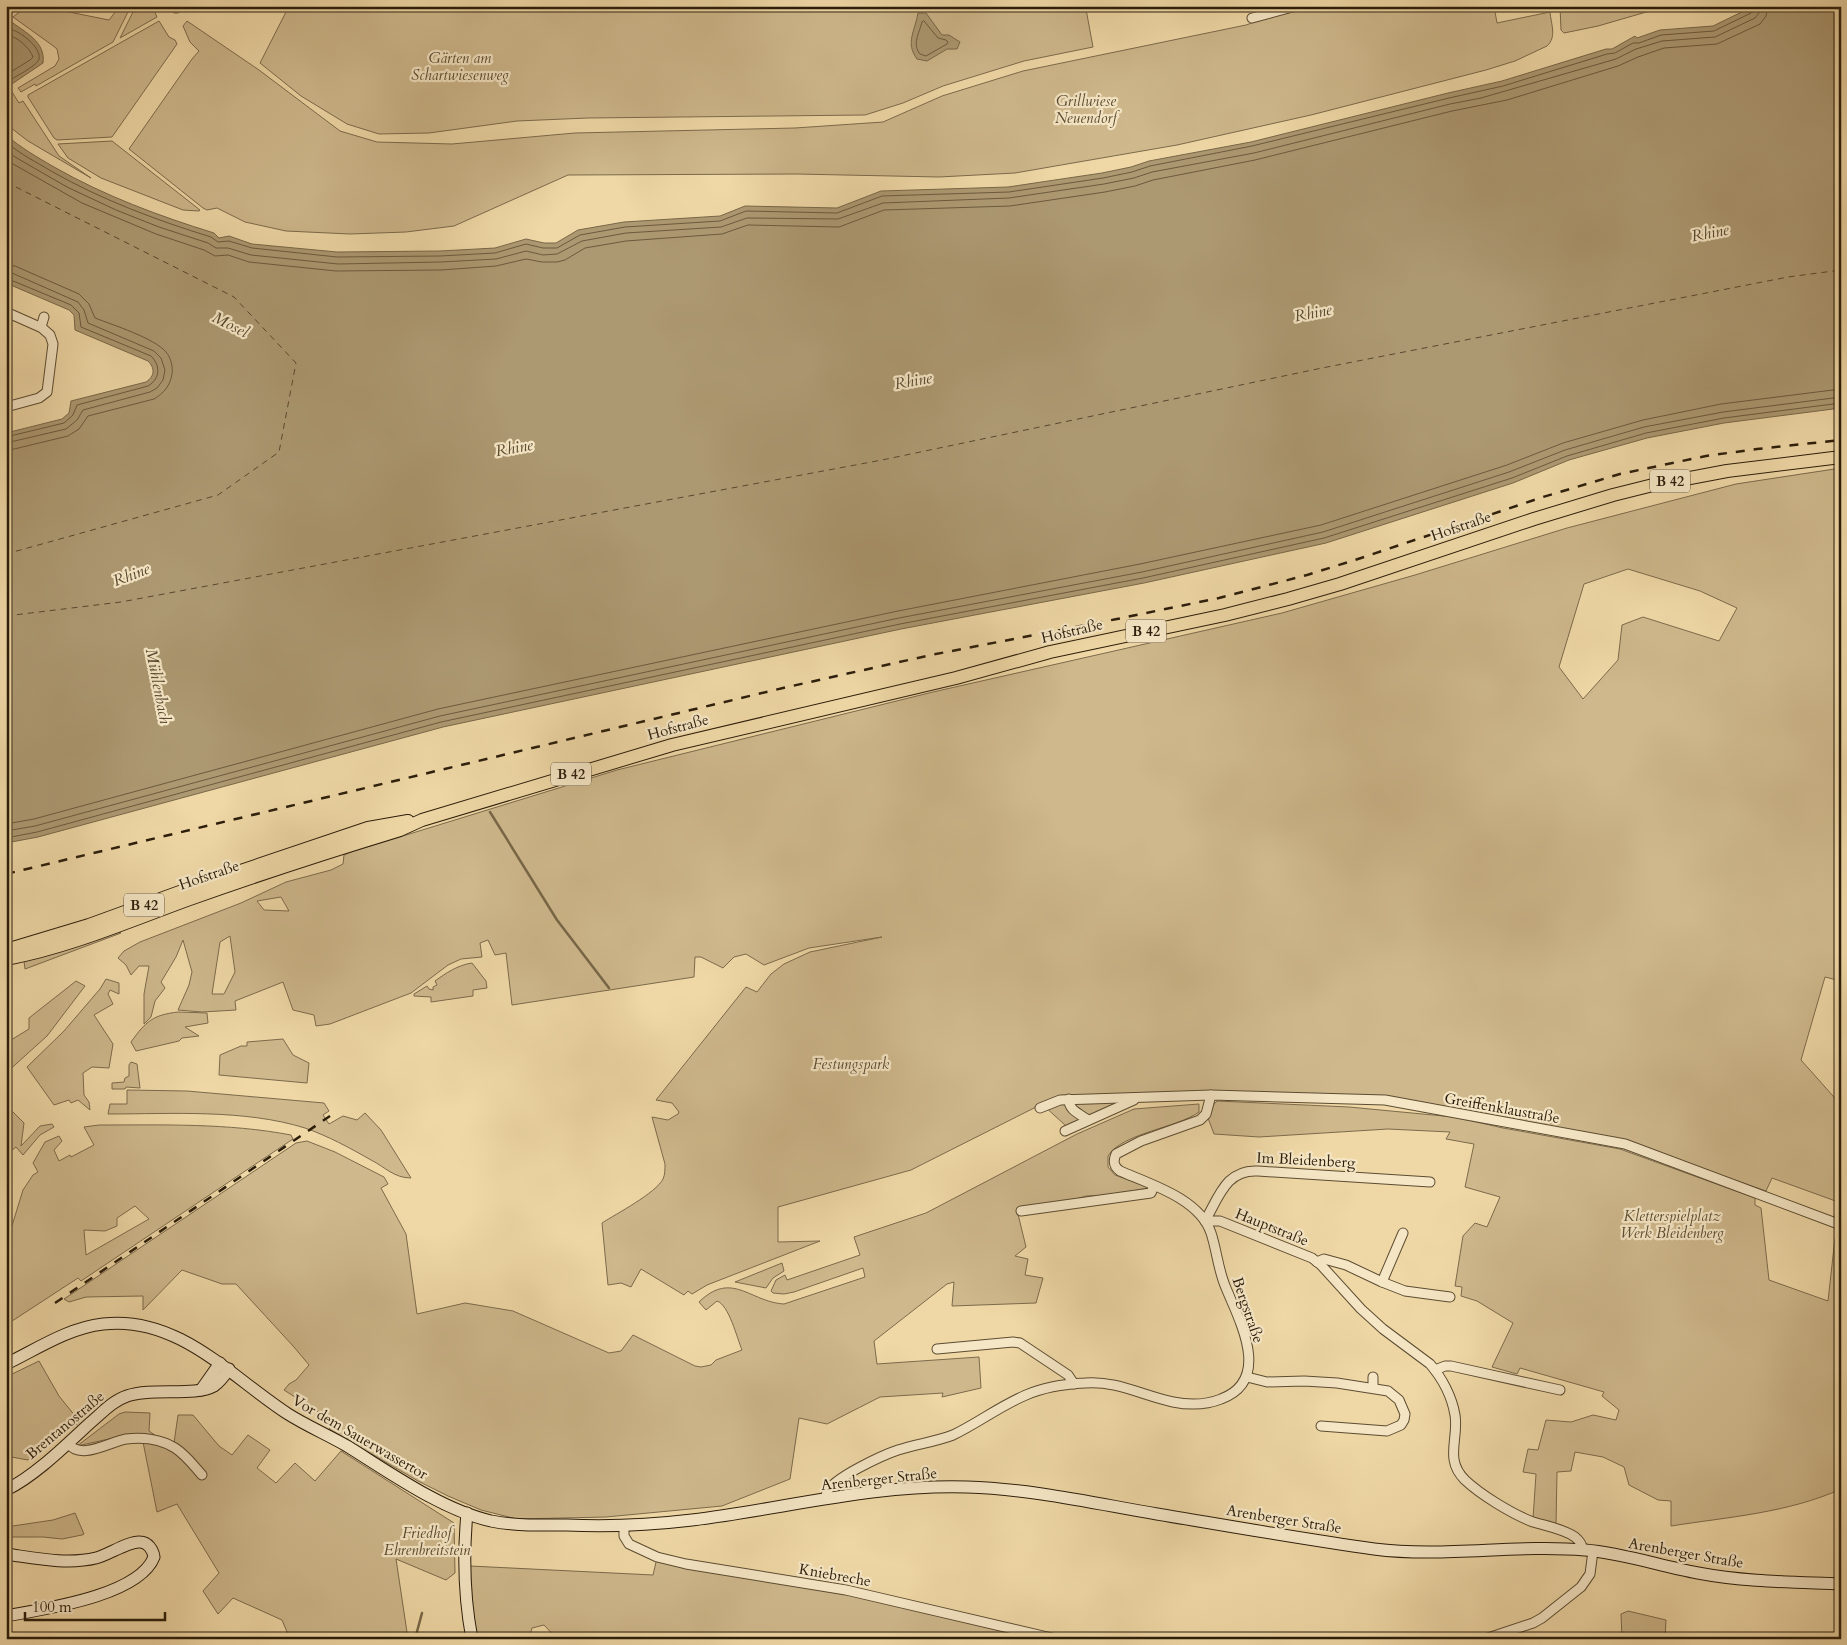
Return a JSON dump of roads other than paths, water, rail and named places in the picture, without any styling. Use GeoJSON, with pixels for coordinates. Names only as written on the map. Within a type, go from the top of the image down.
{"type":"FeatureCollection","features":[{"type":"Feature","properties":{"kind":"main road","name":"Hofstraße"},"geometry":{"type":"LineString","coordinates":[[6,959],[92,935],[188,900],[400,830],[422,820],[572,774],[690,741],[956,678],[1050,652],[1225,615],[1288,599],[1340,584],[1534,518],[1652,485],[1727,471],[1841,457]]}},
{"type":"Feature","properties":{"kind":"main road","name":"Hofstraße"},"geometry":{"type":"LineString","coordinates":[[6,950],[80,928],[368,828],[422,820]]}},
{"type":"Feature","properties":{"kind":"main road","name":"Vor dem Sauerwassertor"},"geometry":{"type":"LineString","coordinates":[[6,1364],[65,1335],[88,1327],[109,1323],[132,1324],[159,1330],[182,1340],[224,1366],[290,1415],[335,1439],[428,1494],[467,1513],[489,1520],[513,1523],[624,1526],[724,1516]]}},
{"type":"Feature","properties":{"kind":"main road","name":"Brentanostraße"},"geometry":{"type":"LineString","coordinates":[[6,1490],[20,1482],[110,1406],[125,1397],[156,1390],[200,1390],[215,1386],[224,1366]]}},
{"type":"Feature","properties":{"kind":"main road","name":"Arenberger Straße"},"geometry":{"type":"LineString","coordinates":[[724,1516],[861,1493],[958,1487],[1012,1490],[1036,1492],[1392,1551],[1588,1550],[1701,1574],[1729,1578],[1841,1584]]}},
{"type":"Feature","properties":{"kind":"main road"},"geometry":{"type":"LineString","coordinates":[[467,1513],[466,1608],[472,1639]]}},
{"type":"Feature","properties":{"kind":"main road"},"geometry":{"type":"LineString","coordinates":[[6,1554],[60,1561],[84,1560],[105,1555],[137,1542],[143,1542],[149,1546],[154,1558],[152,1564],[142,1575],[100,1595],[70,1604],[6,1616]]}},
{"type":"Feature","properties":{"kind":"street"},"geometry":{"type":"LineString","coordinates":[[1252,18],[1296,6]]}},
{"type":"Feature","properties":{"kind":"street"},"geometry":{"type":"LineString","coordinates":[[6,312],[41,327],[50,335],[53,344],[49,389],[39,402],[6,407]]}},
{"type":"Feature","properties":{"kind":"street"},"geometry":{"type":"LineString","coordinates":[[41,327],[44,317]]}},
{"type":"Feature","properties":{"kind":"street","name":"Greiffenklaustraße"},"geometry":{"type":"LineString","coordinates":[[1040,1108],[1056,1101],[1069,1099],[1211,1095],[1385,1100],[1625,1144],[1841,1224]]}},
{"type":"Feature","properties":{"kind":"street","name":"Bergstraße"},"geometry":{"type":"LineString","coordinates":[[1211,1095],[1206,1114],[1200,1120],[1141,1141],[1116,1154],[1114,1159],[1116,1168],[1172,1193],[1205,1221],[1212,1234],[1222,1279],[1246,1340],[1250,1363],[1247,1377]]}},
{"type":"Feature","properties":{"kind":"street","name":"Greiffenklaustraße"},"geometry":{"type":"LineString","coordinates":[[1065,1131],[1125,1103],[1145,1097]]}},
{"type":"Feature","properties":{"kind":"street"},"geometry":{"type":"LineString","coordinates":[[1069,1099],[1071,1108],[1088,1120]]}},
{"type":"Feature","properties":{"kind":"street","name":"Im Bleidenberg"},"geometry":{"type":"LineString","coordinates":[[1205,1221],[1228,1181],[1243,1172],[1258,1171],[1430,1182]]}},
{"type":"Feature","properties":{"kind":"street"},"geometry":{"type":"LineString","coordinates":[[1021,1211],[1151,1192],[1154,1186]]}},
{"type":"Feature","properties":{"kind":"street","name":"Hauptstraße"},"geometry":{"type":"LineString","coordinates":[[1205,1221],[1220,1220],[1306,1255],[1317,1262],[1324,1260],[1346,1265],[1382,1282],[1416,1294],[1450,1297]]}},
{"type":"Feature","properties":{"kind":"street"},"geometry":{"type":"LineString","coordinates":[[1382,1282],[1403,1233]]}},
{"type":"Feature","properties":{"kind":"street"},"geometry":{"type":"LineString","coordinates":[[1317,1262],[1383,1329],[1436,1370],[1446,1388],[1454,1409],[1456,1426],[1452,1454],[1460,1474],[1465,1480],[1515,1514],[1576,1538],[1588,1550],[1590,1574],[1581,1587],[1533,1623],[1485,1639]]}},
{"type":"Feature","properties":{"kind":"street"},"geometry":{"type":"LineString","coordinates":[[938,1349],[1013,1342],[1020,1343],[1068,1375],[1074,1384]]}},
{"type":"Feature","properties":{"kind":"street"},"geometry":{"type":"LineString","coordinates":[[1436,1370],[1445,1366],[1451,1366],[1560,1390]]}},
{"type":"Feature","properties":{"kind":"street"},"geometry":{"type":"LineString","coordinates":[[827,1499],[828,1490],[839,1480],[884,1455],[952,1435],[1026,1395],[1049,1388],[1074,1384],[1105,1383],[1171,1402],[1198,1404],[1218,1401],[1232,1394],[1238,1390],[1247,1377],[1262,1382],[1320,1381],[1373,1388],[1388,1392],[1399,1400],[1405,1414],[1400,1426],[1387,1430],[1321,1426]]}},
{"type":"Feature","properties":{"kind":"street"},"geometry":{"type":"LineString","coordinates":[[1373,1377],[1373,1388]]}},
{"type":"Feature","properties":{"kind":"street"},"geometry":{"type":"LineString","coordinates":[[68,1443],[76,1450],[83,1451],[126,1439],[142,1438],[159,1441],[174,1447],[189,1460],[202,1476]]}},
{"type":"Feature","properties":{"kind":"street","name":"Kniebreche"},"geometry":{"type":"LineString","coordinates":[[624,1526],[624,1536],[629,1544],[634,1548],[657,1557],[686,1564],[846,1590],[1056,1639]]}},
{"type":"Feature","properties":{"kind":"water"},"geometry":{"type":"Polygon","coordinates":[[[1754,6],[1841,6],[1841,408],[1724,423],[1647,438],[1569,460],[1513,483],[1326,543],[1144,583],[901,629],[443,727],[38,837],[6,843],[6,433],[62,419],[69,413],[71,401],[146,382],[153,372],[152,366],[148,361],[75,330],[74,315],[69,310],[6,283],[6,135],[41,160],[93,187],[173,220],[214,233],[219,238],[229,236],[252,244],[337,252],[440,251],[495,248],[526,239],[544,243],[556,243],[578,230],[624,222],[720,216],[745,206],[837,208],[881,191],[1008,187],[1102,173],[1149,161],[1251,142],[1502,81],[1606,49],[1612,49],[1635,36],[1637,38],[1660,30],[1713,26],[1754,6]]]}},
{"type":"Feature","properties":{"kind":"water"},"geometry":{"type":"Polygon","coordinates":[[[918,13],[926,13],[942,35],[949,35],[960,42],[957,49],[947,49],[927,61],[917,59],[913,53],[911,42],[918,13]]]}},
{"type":"Feature","properties":{"kind":"water"},"geometry":{"type":"Polygon","coordinates":[[[10,21],[38,43],[43,56],[43,63],[6,88],[6,25],[10,21]]]}},
{"type":"Feature","properties":{"kind":"waterway"},"geometry":{"type":"LineString","coordinates":[[490,812],[557,920],[609,988]]}},
{"type":"Feature","properties":{"kind":"waterway","name":"Mühlenbach"},"geometry":{"type":"LineString","coordinates":[[415,1639],[422,1613]]}},
{"type":"Feature","properties":{"kind":"railway"},"geometry":{"type":"LineString","coordinates":[[6,874],[783,688],[931,655],[1219,598],[1307,575],[1543,497],[1620,474],[1706,456],[1841,440]]}},
{"type":"Feature","properties":{"kind":"railway"},"geometry":{"type":"LineString","coordinates":[[55,1303],[330,1116]]}},
{"type":"Feature","properties":{"kind":"park label","name":"Gärten am Schartwiesenweg"},"geometry":{"type":"Point","coordinates":[460,66]}},
{"type":"Feature","properties":{"kind":"park label","name":"Grillwiese Neuendorf"},"geometry":{"type":"Point","coordinates":[1086,110]}},
{"type":"Feature","properties":{"kind":"park label","name":"Festungspark"},"geometry":{"type":"Point","coordinates":[851,1064]}},
{"type":"Feature","properties":{"kind":"park label","name":"Kletterspielplatz Werk Bleidenberg"},"geometry":{"type":"Point","coordinates":[1672,1224]}},
{"type":"Feature","properties":{"kind":"park label","name":"Friedhof Ehrenbreitstein"},"geometry":{"type":"Point","coordinates":[427,1542]}},
{"type":"Feature","properties":{"kind":"water label","name":"Rhine"},"geometry":{"type":"Point","coordinates":[1710,232]}},
{"type":"Feature","properties":{"kind":"water label","name":"Rhine"},"geometry":{"type":"Point","coordinates":[1313,312]}},
{"type":"Feature","properties":{"kind":"water label","name":"Mosel"},"geometry":{"type":"Point","coordinates":[231,324]}},
{"type":"Feature","properties":{"kind":"water label","name":"Rhine"},"geometry":{"type":"Point","coordinates":[913,380]}},
{"type":"Feature","properties":{"kind":"water label","name":"Rhine"},"geometry":{"type":"Point","coordinates":[514,447]}},
{"type":"Feature","properties":{"kind":"water label","name":"Rhine"},"geometry":{"type":"Point","coordinates":[131,574]}}]}
